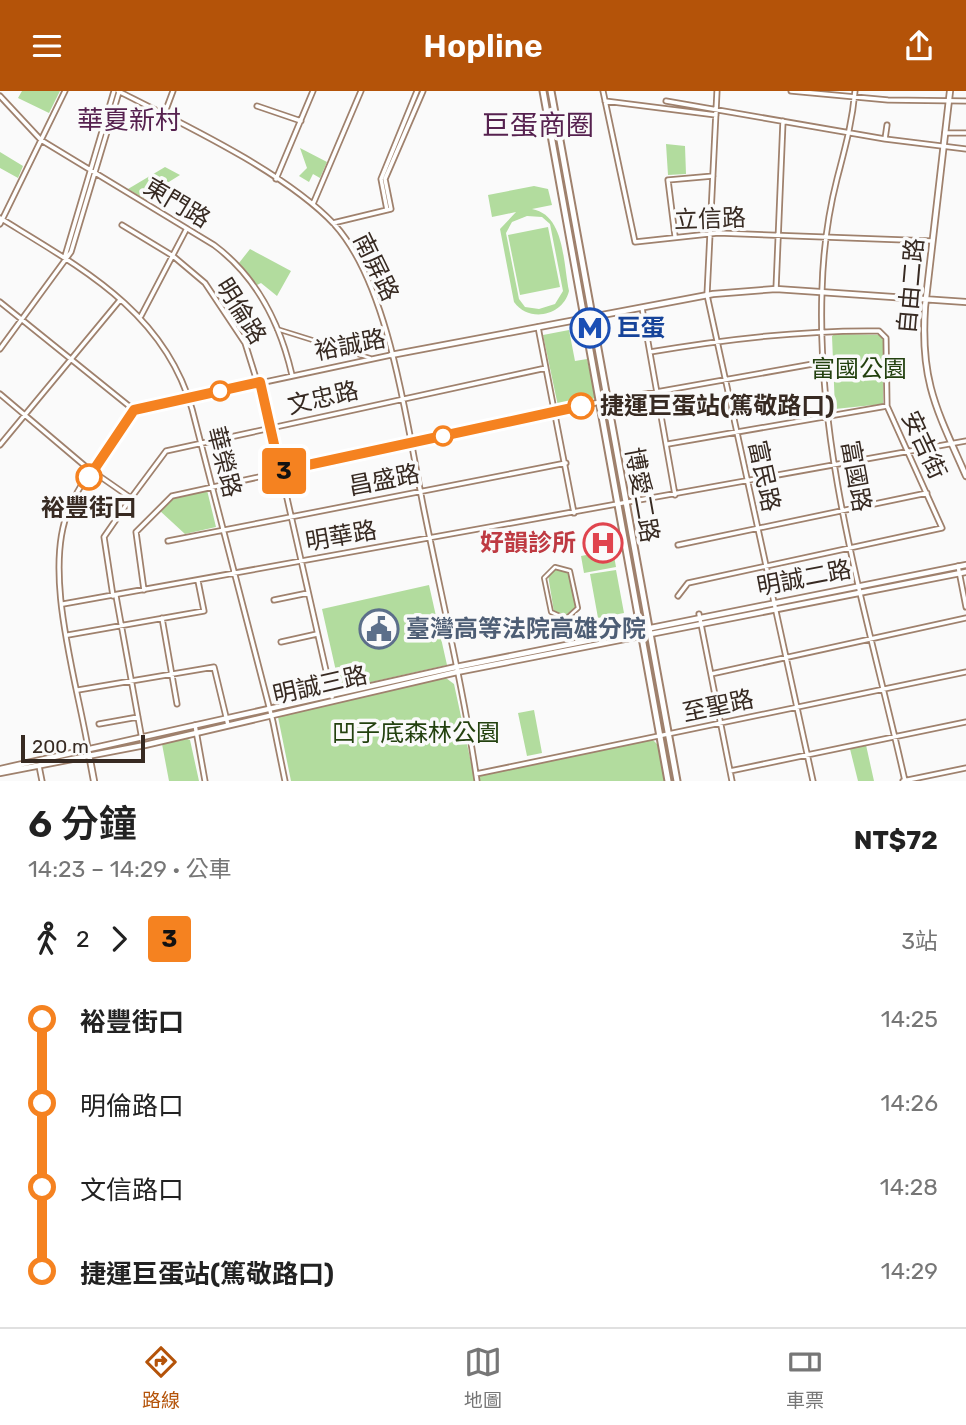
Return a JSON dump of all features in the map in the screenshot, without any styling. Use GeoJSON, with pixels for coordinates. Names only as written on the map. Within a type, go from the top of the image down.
{"type":"FeatureCollection","features":[{"type":"Feature","properties":{"kind":"main road","name":"博愛二路"},"geometry":{"type":"LineString","coordinates":[[543,91],[607,400],[677,781]]}},
{"type":"Feature","properties":{"kind":"main road","name":"博愛二路"},"geometry":{"type":"LineString","coordinates":[[551,91],[617,505],[668,781]]}},
{"type":"Feature","properties":{"kind":"street"},"geometry":{"type":"LineString","coordinates":[[1,220],[65,91]]}},
{"type":"Feature","properties":{"kind":"street"},"geometry":{"type":"LineString","coordinates":[[0,349],[75,243],[92,171],[118,91]]}},
{"type":"Feature","properties":{"kind":"street","name":"南屏路"},"geometry":{"type":"LineString","coordinates":[[118,91],[276,179],[313,204],[332,223],[360,266],[375,303],[402,398],[477,781]]}},
{"type":"Feature","properties":{"kind":"street"},"geometry":{"type":"LineString","coordinates":[[164,115],[173,91]]}},
{"type":"Feature","properties":{"kind":"street"},"geometry":{"type":"LineString","coordinates":[[276,179],[313,91]]}},
{"type":"Feature","properties":{"kind":"street"},"geometry":{"type":"LineString","coordinates":[[313,204],[361,91]]}},
{"type":"Feature","properties":{"kind":"street"},"geometry":{"type":"LineString","coordinates":[[603,91],[605,100],[716,115]]}},
{"type":"Feature","properties":{"kind":"street","name":"富民路"},"geometry":{"type":"LineString","coordinates":[[717,91],[706,295],[813,781]]}},
{"type":"Feature","properties":{"kind":"street"},"geometry":{"type":"LineString","coordinates":[[791,91],[855,97],[966,101]]}},
{"type":"Feature","properties":{"kind":"street","name":"富國路"},"geometry":{"type":"LineString","coordinates":[[855,91],[851,132],[837,178],[822,290],[824,362],[833,466],[904,781]]}},
{"type":"Feature","properties":{"kind":"street","name":"自由二路"},"geometry":{"type":"LineString","coordinates":[[950,91],[926,298],[924,343],[928,383],[966,476]]}},
{"type":"Feature","properties":{"kind":"street"},"geometry":{"type":"LineString","coordinates":[[416,92],[423,93],[385,179],[389,209],[381,179],[416,92]]}},
{"type":"Feature","properties":{"kind":"street","name":"東門路"},"geometry":{"type":"LineString","coordinates":[[0,96],[41,140],[214,245],[245,272],[277,329],[292,375]]}},
{"type":"Feature","properties":{"kind":"street","name":"立信路"},"geometry":{"type":"LineString","coordinates":[[605,100],[633,239],[638,242],[711,233],[932,241]]}},
{"type":"Feature","properties":{"kind":"street"},"geometry":{"type":"LineString","coordinates":[[666,101],[885,139],[966,149]]}},
{"type":"Feature","properties":{"kind":"street"},"geometry":{"type":"LineString","coordinates":[[257,106],[300,121]]}},
{"type":"Feature","properties":{"kind":"street"},"geometry":{"type":"LineString","coordinates":[[776,289],[776,236],[783,121]]}},
{"type":"Feature","properties":{"kind":"street"},"geometry":{"type":"LineString","coordinates":[[885,139],[887,125]]}},
{"type":"Feature","properties":{"kind":"street"},"geometry":{"type":"LineString","coordinates":[[945,133],[966,133]]}},
{"type":"Feature","properties":{"kind":"street"},"geometry":{"type":"LineString","coordinates":[[675,237],[667,180],[713,176]]}},
{"type":"Feature","properties":{"kind":"street"},"geometry":{"type":"LineString","coordinates":[[332,223],[389,209]]}},
{"type":"Feature","properties":{"kind":"street","name":"華榮路"},"geometry":{"type":"LineString","coordinates":[[1,220],[64,258],[141,316],[172,357],[189,398],[270,711],[285,781]]}},
{"type":"Feature","properties":{"kind":"street","name":"明倫路"},"geometry":{"type":"LineString","coordinates":[[122,225],[173,256],[215,295],[245,343],[260,382],[332,696]]}},
{"type":"Feature","properties":{"kind":"street"},"geometry":{"type":"LineString","coordinates":[[141,316],[186,230]]}},
{"type":"Feature","properties":{"kind":"street","name":"裕誠路"},"geometry":{"type":"LineString","coordinates":[[134,410],[373,358],[706,295],[776,289],[822,290],[966,302]]}},
{"type":"Feature","properties":{"kind":"street"},"geometry":{"type":"LineString","coordinates":[[0,445],[120,300]]}},
{"type":"Feature","properties":{"kind":"street"},"geometry":{"type":"LineString","coordinates":[[0,302],[134,410],[76,496],[64,523],[59,558],[63,604],[94,781]]}},
{"type":"Feature","properties":{"kind":"street"},"geometry":{"type":"LineString","coordinates":[[642,306],[676,495]]}},
{"type":"Feature","properties":{"kind":"street"},"geometry":{"type":"LineString","coordinates":[[538,327],[574,513]]}},
{"type":"Feature","properties":{"kind":"street"},"geometry":{"type":"LineString","coordinates":[[277,329],[321,345],[373,358]]}},
{"type":"Feature","properties":{"kind":"street","name":"安吉街"},"geometry":{"type":"LineString","coordinates":[[650,352],[716,340],[823,330],[883,334],[886,338],[887,406],[942,528],[688,583],[678,596]]}},
{"type":"Feature","properties":{"kind":"street"},"geometry":{"type":"LineString","coordinates":[[144,590],[136,535],[138,528],[168,498],[607,400],[824,362]]}},
{"type":"Feature","properties":{"kind":"street","name":"文忠路"},"geometry":{"type":"LineString","coordinates":[[143,745],[104,537],[163,453],[546,367]]}},
{"type":"Feature","properties":{"kind":"street"},"geometry":{"type":"LineString","coordinates":[[0,394],[93,472],[131,498]]}},
{"type":"Feature","properties":{"kind":"street"},"geometry":{"type":"LineString","coordinates":[[667,444],[887,406]]}},
{"type":"Feature","properties":{"kind":"street","name":"明華路"},"geometry":{"type":"LineString","coordinates":[[63,604],[966,441]]}},
{"type":"Feature","properties":{"kind":"street","name":"昌盛路"},"geometry":{"type":"LineString","coordinates":[[168,541],[566,463]]}},
{"type":"Feature","properties":{"kind":"street"},"geometry":{"type":"LineString","coordinates":[[678,545],[928,493]]}},
{"type":"Feature","properties":{"kind":"street","name":"明誠二路"},"geometry":{"type":"LineString","coordinates":[[649,635],[966,565]]}},
{"type":"Feature","properties":{"kind":"street"},"geometry":{"type":"LineString","coordinates":[[958,566],[966,607]]}},
{"type":"Feature","properties":{"kind":"street"},"geometry":{"type":"LineString","coordinates":[[555,567],[570,571],[576,588],[578,608],[566,619],[551,612],[547,597],[544,578],[555,567]]}},
{"type":"Feature","properties":{"kind":"street","name":"明誠二路"},"geometry":{"type":"LineString","coordinates":[[648,627],[773,601],[966,572]]}},
{"type":"Feature","properties":{"kind":"street"},"geometry":{"type":"LineString","coordinates":[[68,635],[204,611],[198,580]]}},
{"type":"Feature","properties":{"kind":"street"},"geometry":{"type":"LineString","coordinates":[[274,600],[308,593]]}},
{"type":"Feature","properties":{"kind":"street"},"geometry":{"type":"LineString","coordinates":[[699,616],[732,781]]}},
{"type":"Feature","properties":{"kind":"street"},"geometry":{"type":"LineString","coordinates":[[162,618],[177,704]]}},
{"type":"Feature","properties":{"kind":"street"},"geometry":{"type":"LineString","coordinates":[[711,674],[966,618]]}},
{"type":"Feature","properties":{"kind":"street","name":"明誠三路"},"geometry":{"type":"LineString","coordinates":[[0,771],[38,760],[648,627]]}},
{"type":"Feature","properties":{"kind":"street"},"geometry":{"type":"LineString","coordinates":[[281,642],[317,634]]}},
{"type":"Feature","properties":{"kind":"street","name":"明誠三路"},"geometry":{"type":"LineString","coordinates":[[457,669],[649,635]]}},
{"type":"Feature","properties":{"kind":"street"},"geometry":{"type":"LineString","coordinates":[[78,690],[215,667],[228,725]]}},
{"type":"Feature","properties":{"kind":"street","name":"至聖路"},"geometry":{"type":"LineString","coordinates":[[476,774],[966,672]]}},
{"type":"Feature","properties":{"kind":"street","name":"明誠三路"},"geometry":{"type":"LineString","coordinates":[[0,771],[90,757],[228,725],[270,711]]}},
{"type":"Feature","properties":{"kind":"street"},"geometry":{"type":"LineString","coordinates":[[99,724],[138,717]]}},
{"type":"Feature","properties":{"kind":"street"},"geometry":{"type":"LineString","coordinates":[[730,771],[966,722]]}},
{"type":"Feature","properties":{"kind":"street"},"geometry":{"type":"LineString","coordinates":[[195,726],[194,733],[205,781]]}},
{"type":"Feature","properties":{"kind":"street"},"geometry":{"type":"LineString","coordinates":[[38,760],[42,781]]}},
{"type":"Feature","properties":{"kind":"street"},"geometry":{"type":"LineString","coordinates":[[904,781],[966,768]]}},
{"type":"Feature","properties":{"kind":"green space"},"geometry":{"type":"Polygon","coordinates":[[[22,91],[60,91],[49,113],[18,98],[22,91]]]}},
{"type":"Feature","properties":{"kind":"green space"},"geometry":{"type":"Polygon","coordinates":[[[666,144],[685,146],[686,174],[668,175],[666,144]]]}},
{"type":"Feature","properties":{"kind":"green space"},"geometry":{"type":"Polygon","coordinates":[[[300,148],[327,162],[320,178],[313,174],[309,182],[299,176],[307,168],[300,148]]]}},
{"type":"Feature","properties":{"kind":"green space"},"geometry":{"type":"Polygon","coordinates":[[[0,152],[23,166],[18,178],[0,168],[0,152]]]}},
{"type":"Feature","properties":{"kind":"green space"},"geometry":{"type":"Polygon","coordinates":[[[165,167],[180,175],[143,198],[128,189],[165,167]]]}},
{"type":"Feature","properties":{"kind":"green space"},"geometry":{"type":"Polygon","coordinates":[[[534,186],[548,189],[552,205],[532,209],[543,213],[557,230],[569,291],[566,300],[553,311],[545,314],[528,313],[514,302],[500,229],[516,212],[492,217],[488,195],[534,186]],[[527,216],[512,222],[506,233],[519,299],[525,307],[539,309],[555,304],[563,291],[550,224],[542,217],[527,216]]]}},
{"type":"Feature","properties":{"kind":"green space"},"geometry":{"type":"Polygon","coordinates":[[[548,227],[560,287],[520,295],[508,235],[548,227]]]}},
{"type":"Feature","properties":{"kind":"green space"},"geometry":{"type":"Polygon","coordinates":[[[250,249],[291,271],[277,296],[261,283],[257,285],[239,263],[250,249]]]}},
{"type":"Feature","properties":{"kind":"green space"},"geometry":{"type":"Polygon","coordinates":[[[569,330],[575,361],[587,359],[596,398],[558,406],[543,335],[569,330]]]}},
{"type":"Feature","properties":{"kind":"green space","name":"富國公園"},"geometry":{"type":"Polygon","coordinates":[[[880,335],[883,338],[883,404],[835,409],[832,336],[880,335]]]}},
{"type":"Feature","properties":{"kind":"green space"},"geometry":{"type":"Polygon","coordinates":[[[207,490],[216,527],[185,534],[159,510],[171,499],[207,490]]]}},
{"type":"Feature","properties":{"kind":"green space"},"geometry":{"type":"Polygon","coordinates":[[[613,550],[616,567],[584,573],[581,556],[613,550]]]}},
{"type":"Feature","properties":{"kind":"green space"},"geometry":{"type":"Polygon","coordinates":[[[556,569],[566,571],[571,577],[576,608],[567,615],[554,612],[548,575],[556,569]]]}},
{"type":"Feature","properties":{"kind":"green space"},"geometry":{"type":"Polygon","coordinates":[[[616,570],[624,613],[598,618],[590,574],[616,570]]]}},
{"type":"Feature","properties":{"kind":"green space"},"geometry":{"type":"Polygon","coordinates":[[[429,585],[447,665],[340,689],[322,609],[429,585]]]}},
{"type":"Feature","properties":{"kind":"green space","name":"凹子底森林公園"},"geometry":{"type":"Polygon","coordinates":[[[446,678],[454,684],[475,781],[291,781],[278,717],[281,713],[446,678]]]}},
{"type":"Feature","properties":{"kind":"green space"},"geometry":{"type":"Polygon","coordinates":[[[534,710],[542,753],[527,756],[518,713],[534,710]]]}},
{"type":"Feature","properties":{"kind":"green space","name":"凹子底森林公園"},"geometry":{"type":"Polygon","coordinates":[[[652,739],[658,745],[665,781],[479,781],[477,774],[652,739]]]}},
{"type":"Feature","properties":{"kind":"green space"},"geometry":{"type":"Polygon","coordinates":[[[190,740],[199,781],[169,781],[162,744],[190,740]]]}},
{"type":"Feature","properties":{"kind":"green space"},"geometry":{"type":"Polygon","coordinates":[[[866,745],[874,781],[858,781],[850,749],[866,745]]]}},
{"type":"Feature","properties":{"kind":"bus line","name":"3"},"geometry":{"type":"LineString","coordinates":[[89,477],[134,410],[260,382],[280,471],[581,406]]}},
{"type":"Feature","properties":{"kind":"place","name":"巨蛋"},"geometry":{"type":"Point","coordinates":[590,328]}},
{"type":"Feature","properties":{"kind":"place","name":"捷運巨蛋站(篤敬路口)"},"geometry":{"type":"Point","coordinates":[581,406]}},
{"type":"Feature","properties":{"kind":"place","name":"裕豐街口"},"geometry":{"type":"Point","coordinates":[89,477]}},
{"type":"Feature","properties":{"kind":"place","name":"好韻診所"},"geometry":{"type":"Point","coordinates":[603,543]}},
{"type":"Feature","properties":{"kind":"place","name":"臺灣高等法院高雄分院"},"geometry":{"type":"Point","coordinates":[379,629]}},
{"type":"Feature","properties":{"kind":"district","name":"華夏新村"},"geometry":{"type":"Point","coordinates":[129,120]}},
{"type":"Feature","properties":{"kind":"district","name":"巨蛋商圈"},"geometry":{"type":"Point","coordinates":[538,125]}}]}
